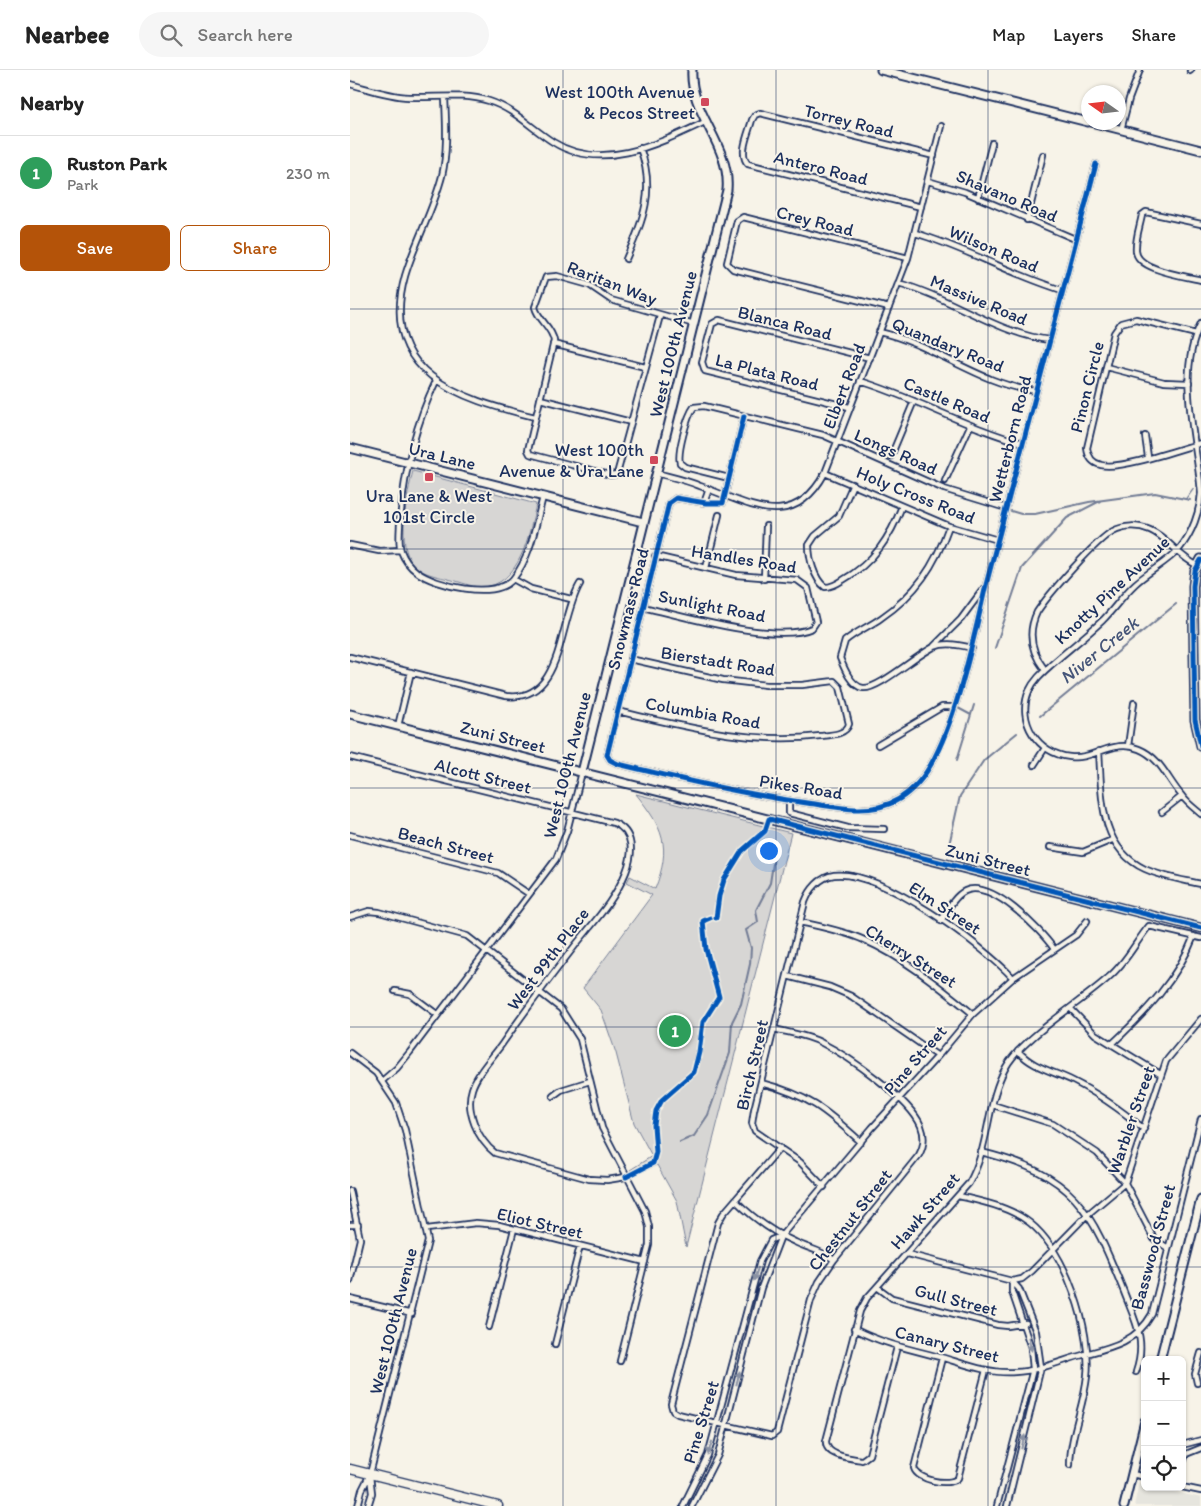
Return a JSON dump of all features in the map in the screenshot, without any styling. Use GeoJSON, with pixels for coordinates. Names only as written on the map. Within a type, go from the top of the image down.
{"type":"FeatureCollection","features":[{"type":"Feature","properties":{"kind":"main road"},"geometry":{"type":"LineString","coordinates":[[350,1469],[498,1506]]}},
{"type":"Feature","properties":{"kind":"street","name":"West 100th Avenue"},"geometry":{"type":"LineString","coordinates":[[358,1506],[362,1490],[370,1474],[427,1252],[427,1229],[405,1130],[396,1103],[382,1081],[397,1068],[488,951],[556,859],[572,813],[728,180],[726,163],[694,90],[692,70]]}},
{"type":"Feature","properties":{"kind":"street"},"geometry":{"type":"LineString","coordinates":[[881,70],[1081,120]]}},
{"type":"Feature","properties":{"kind":"street"},"geometry":{"type":"LineString","coordinates":[[1126,108],[1140,70]]}},
{"type":"Feature","properties":{"kind":"street"},"geometry":{"type":"LineString","coordinates":[[350,84],[396,96],[470,97],[496,104],[522,119],[555,143],[578,153],[608,156],[640,148],[707,122]]}},
{"type":"Feature","properties":{"kind":"street"},"geometry":{"type":"LineString","coordinates":[[445,97],[446,152],[442,174],[409,264],[400,304],[401,327],[407,347],[419,366],[436,382],[482,403],[535,417]]}},
{"type":"Feature","properties":{"kind":"street","name":"Torrey Road"},"geometry":{"type":"LineString","coordinates":[[749,131],[753,117],[758,113],[934,156]]}},
{"type":"Feature","properties":{"kind":"street","name":"Elbert Road"},"geometry":{"type":"LineString","coordinates":[[656,474],[709,489],[726,497],[769,510],[781,510],[796,505],[806,498],[820,483],[826,473],[849,407],[908,258],[942,126]]}},
{"type":"Feature","properties":{"kind":"street"},"geometry":{"type":"LineString","coordinates":[[1121,130],[1201,150]]}},
{"type":"Feature","properties":{"kind":"street","name":"Antero Road"},"geometry":{"type":"LineString","coordinates":[[749,131],[744,153],[744,160],[748,164],[922,207]]}},
{"type":"Feature","properties":{"kind":"street"},"geometry":{"type":"LineString","coordinates":[[978,198],[992,143]]}},
{"type":"Feature","properties":{"kind":"street"},"geometry":{"type":"LineString","coordinates":[[626,259],[648,199],[647,175],[640,148]]}},
{"type":"Feature","properties":{"kind":"street"},"geometry":{"type":"LineString","coordinates":[[1027,220],[1043,155]]}},
{"type":"Feature","properties":{"kind":"street","name":"Wetterborn Road"},"geometry":{"type":"LineString","coordinates":[[949,721],[972,648],[986,585],[1096,164]]}},
{"type":"Feature","properties":{"kind":"street","name":"Shavano Road"},"geometry":{"type":"LineString","coordinates":[[928,181],[978,198],[1075,239]]}},
{"type":"Feature","properties":{"kind":"street"},"geometry":{"type":"LineString","coordinates":[[1201,224],[1144,212],[1136,252],[1140,261],[1149,267],[1201,280]]}},
{"type":"Feature","properties":{"kind":"street","name":"Crey Road"},"geometry":{"type":"LineString","coordinates":[[889,308],[730,268],[727,262],[738,221],[743,217],[908,258]]}},
{"type":"Feature","properties":{"kind":"street","name":"Wilson Road"},"geometry":{"type":"LineString","coordinates":[[915,232],[955,246],[1036,282],[1062,290]]}},
{"type":"Feature","properties":{"kind":"street","name":"Raritan Way"},"geometry":{"type":"LineString","coordinates":[[553,344],[553,334],[538,315],[535,307],[545,279],[549,276],[589,285],[608,299],[646,309],[660,316],[694,324]]}},
{"type":"Feature","properties":{"kind":"street","name":"Massive Road"},"geometry":{"type":"LineString","coordinates":[[898,283],[938,296],[1026,335],[1050,340]]}},
{"type":"Feature","properties":{"kind":"street"},"geometry":{"type":"LineString","coordinates":[[645,367],[553,344],[528,450],[530,454],[616,475],[619,470],[660,316]]}},
{"type":"Feature","properties":{"kind":"street","name":"Pinon Circle"},"geometry":{"type":"LineString","coordinates":[[1196,334],[1143,320],[1126,320],[1114,333],[1087,441],[1089,456],[1094,462],[1105,465],[1148,458],[1201,443]]}},
{"type":"Feature","properties":{"kind":"street","name":"Blanca Road"},"geometry":{"type":"LineString","coordinates":[[706,345],[713,322],[724,322],[870,358]]}},
{"type":"Feature","properties":{"kind":"street","name":"Knotty Pine Avenue"},"geometry":{"type":"LineString","coordinates":[[1045,748],[1030,730],[1026,705],[1032,684],[1045,670],[1103,620],[1133,585],[1177,552],[1193,526],[1200,508],[1200,484],[1189,382],[1190,354],[1201,323]]}},
{"type":"Feature","properties":{"kind":"street","name":"Quandary Road"},"geometry":{"type":"LineString","coordinates":[[879,332],[914,343],[997,380],[1036,391]]}},
{"type":"Feature","properties":{"kind":"street","name":"La Plata Road"},"geometry":{"type":"LineString","coordinates":[[706,345],[702,362],[705,371],[849,407]]}},
{"type":"Feature","properties":{"kind":"street"},"geometry":{"type":"LineString","coordinates":[[1106,367],[1164,382],[1189,382]]}},
{"type":"Feature","properties":{"kind":"street","name":"Castle Road"},"geometry":{"type":"LineString","coordinates":[[860,381],[888,389],[970,426],[1024,443]]}},
{"type":"Feature","properties":{"kind":"street"},"geometry":{"type":"LineString","coordinates":[[436,382],[420,419],[402,494],[400,550],[418,574],[462,588],[479,591],[503,587],[513,579],[529,547],[543,497]]}},
{"type":"Feature","properties":{"kind":"street"},"geometry":{"type":"LineString","coordinates":[[540,399],[631,422]]}},
{"type":"Feature","properties":{"kind":"street"},"geometry":{"type":"LineString","coordinates":[[892,456],[914,401]]}},
{"type":"Feature","properties":{"kind":"street","name":"Longs Road"},"geometry":{"type":"LineString","coordinates":[[728,478],[685,467],[679,460],[691,411],[697,406],[823,435],[944,489],[1006,508]]}},
{"type":"Feature","properties":{"kind":"street"},"geometry":{"type":"LineString","coordinates":[[709,489],[704,503],[723,503],[726,497],[728,478],[744,416]]}},
{"type":"Feature","properties":{"kind":"street"},"geometry":{"type":"LineString","coordinates":[[945,481],[970,426]]}},
{"type":"Feature","properties":{"kind":"street"},"geometry":{"type":"LineString","coordinates":[[1145,436],[1148,458]]}},
{"type":"Feature","properties":{"kind":"street","name":"Ura Lane"},"geometry":{"type":"LineString","coordinates":[[350,448],[643,522]]}},
{"type":"Feature","properties":{"kind":"street","name":"Holy Cross Road"},"geometry":{"type":"LineString","coordinates":[[826,473],[949,526],[998,540]]}},
{"type":"Feature","properties":{"kind":"street"},"geometry":{"type":"LineString","coordinates":[[853,484],[839,516],[810,542],[809,552],[823,586],[830,587],[853,574],[878,553],[892,531],[902,506]]}},
{"type":"Feature","properties":{"kind":"street","name":"Snowmass Road"},"geometry":{"type":"LineString","coordinates":[[608,758],[607,752],[617,711],[655,556],[671,500],[676,498],[704,503]]}},
{"type":"Feature","properties":{"kind":"street"},"geometry":{"type":"LineString","coordinates":[[706,568],[720,515]]}},
{"type":"Feature","properties":{"kind":"street"},"geometry":{"type":"LineString","coordinates":[[764,579],[766,526]]}},
{"type":"Feature","properties":{"kind":"street"},"geometry":{"type":"LineString","coordinates":[[949,526],[934,564],[918,587],[888,614],[849,638],[842,645],[840,658],[852,680],[858,686],[867,688],[933,648],[950,644],[972,648]]}},
{"type":"Feature","properties":{"kind":"street"},"geometry":{"type":"LineString","coordinates":[[1045,670],[1037,658],[1031,642],[1034,618],[1040,607],[1099,541],[1121,528],[1136,527],[1155,533],[1185,559],[1200,564],[1193,586],[1195,720],[1201,746]]}},
{"type":"Feature","properties":{"kind":"street"},"geometry":{"type":"LineString","coordinates":[[350,545],[379,551],[400,550]]}},
{"type":"Feature","properties":{"kind":"street","name":"Handles Road"},"geometry":{"type":"LineString","coordinates":[[655,556],[764,579],[801,582],[808,588],[813,606]]}},
{"type":"Feature","properties":{"kind":"street"},"geometry":{"type":"LineString","coordinates":[[513,579],[531,589],[571,599]]}},
{"type":"Feature","properties":{"kind":"street"},"geometry":{"type":"LineString","coordinates":[[350,657],[506,696],[523,695],[538,689],[548,679],[553,668],[571,599],[580,584]]}},
{"type":"Feature","properties":{"kind":"street","name":"Wetterborn Road"},"geometry":{"type":"LineString","coordinates":[[933,648],[960,619],[986,585]]}},
{"type":"Feature","properties":{"kind":"street","name":"Sunlight Road"},"geometry":{"type":"LineString","coordinates":[[643,607],[723,626],[748,630],[791,632],[807,631],[814,626],[816,617],[813,606]]}},
{"type":"Feature","properties":{"kind":"street","name":"Bierstadt Road"},"geometry":{"type":"LineString","coordinates":[[630,659],[723,680],[766,685],[802,685],[834,681],[839,683],[845,705]]}},
{"type":"Feature","properties":{"kind":"street"},"geometry":{"type":"LineString","coordinates":[[398,726],[411,672]]}},
{"type":"Feature","properties":{"kind":"street"},"geometry":{"type":"LineString","coordinates":[[1128,746],[1134,703]]}},
{"type":"Feature","properties":{"kind":"street","name":"Columbia Road"},"geometry":{"type":"LineString","coordinates":[[617,711],[732,735],[796,738],[844,731],[849,727],[850,721],[845,705]]}},
{"type":"Feature","properties":{"kind":"street"},"geometry":{"type":"LineString","coordinates":[[878,745],[942,707],[954,707]]}},
{"type":"Feature","properties":{"kind":"street","name":"Zuni Street"},"geometry":{"type":"LineString","coordinates":[[350,714],[1201,928]]}},
{"type":"Feature","properties":{"kind":"street","name":"Pikes Road"},"geometry":{"type":"LineString","coordinates":[[608,758],[618,764],[679,779],[789,800],[854,808],[871,808],[891,803],[909,792],[920,781],[932,762],[949,721]]}},
{"type":"Feature","properties":{"kind":"street"},"geometry":{"type":"LineString","coordinates":[[1034,765],[1045,748],[1070,758],[1085,757],[1098,750],[1128,746],[1140,749],[1154,758],[1182,796],[1201,814]]}},
{"type":"Feature","properties":{"kind":"street"},"geometry":{"type":"LineString","coordinates":[[1098,750],[1105,819],[1112,840],[1129,859],[1146,870],[1201,884]]}},
{"type":"Feature","properties":{"kind":"street","name":"Alcott Street"},"geometry":{"type":"LineString","coordinates":[[350,757],[609,822]]}},
{"type":"Feature","properties":{"kind":"street"},"geometry":{"type":"LineString","coordinates":[[1162,812],[1182,796]]}},
{"type":"Feature","properties":{"kind":"street"},"geometry":{"type":"LineString","coordinates":[[789,800],[789,813],[848,828],[884,829]]}},
{"type":"Feature","properties":{"kind":"street","name":"West 99th Place"},"geometry":{"type":"LineString","coordinates":[[609,822],[618,824],[629,837],[632,851],[626,872],[605,908],[540,990],[476,1080],[471,1098],[474,1118],[484,1143],[501,1156],[589,1178],[607,1180],[626,1176]]}},
{"type":"Feature","properties":{"kind":"street","name":"Beach Street"},"geometry":{"type":"LineString","coordinates":[[350,835],[498,873],[529,894]]}},
{"type":"Feature","properties":{"kind":"street"},"geometry":{"type":"LineString","coordinates":[[1050,847],[1083,852],[1112,840]]}},
{"type":"Feature","properties":{"kind":"street","name":"Birch Street"},"geometry":{"type":"LineString","coordinates":[[780,1148],[760,1135],[753,1126],[754,1110],[800,922],[808,895],[819,881],[833,875],[852,877]]}},
{"type":"Feature","properties":{"kind":"street","name":"Elm Street"},"geometry":{"type":"LineString","coordinates":[[852,877],[893,891],[941,921],[987,952],[1013,978]]}},
{"type":"Feature","properties":{"kind":"street"},"geometry":{"type":"LineString","coordinates":[[941,921],[961,893],[973,889],[986,891],[1030,922],[1054,949]]}},
{"type":"Feature","properties":{"kind":"street"},"geometry":{"type":"LineString","coordinates":[[350,917],[369,911],[380,912],[460,933],[488,951],[540,990],[561,1009],[576,1030],[582,1045],[602,1128],[640,1199],[648,1219],[650,1236],[645,1262],[620,1361]]}},
{"type":"Feature","properties":{"kind":"street","name":"Pine Street"},"geometry":{"type":"LineString","coordinates":[[692,1506],[718,1455],[760,1293],[769,1264],[782,1236],[973,1014],[1013,978],[1076,935],[1087,921]]}},
{"type":"Feature","properties":{"kind":"street","name":"Cherry Street"},"geometry":{"type":"LineString","coordinates":[[800,922],[839,931],[872,944],[950,996],[973,1014]]}},
{"type":"Feature","properties":{"kind":"street","name":"Hawk Street"},"geometry":{"type":"LineString","coordinates":[[898,1347],[869,1455],[862,1460],[830,1452],[825,1445],[854,1329],[864,1302],[960,1196],[974,1175],[1002,1074],[1018,1051],[1110,977],[1131,953],[1149,926],[1194,936]]}},
{"type":"Feature","properties":{"kind":"street"},"geometry":{"type":"LineString","coordinates":[[1112,1044],[1151,1006],[1166,988],[1184,958],[1194,936],[1201,938]]}},
{"type":"Feature","properties":{"kind":"street"},"geometry":{"type":"LineString","coordinates":[[787,976],[830,986],[851,996],[938,1056]]}},
{"type":"Feature","properties":{"kind":"street"},"geometry":{"type":"LineString","coordinates":[[395,991],[410,994],[438,1015]]}},
{"type":"Feature","properties":{"kind":"street"},"geometry":{"type":"LineString","coordinates":[[1071,1009],[1086,1026],[1160,1074]]}},
{"type":"Feature","properties":{"kind":"street","name":"Warbler Street"},"geometry":{"type":"LineString","coordinates":[[1012,1281],[1027,1276],[1088,1214],[1125,1183],[1144,1130],[1160,1074],[1171,1053],[1201,1020]]}},
{"type":"Feature","properties":{"kind":"street"},"geometry":{"type":"LineString","coordinates":[[1196,1027],[1201,1031]]}},
{"type":"Feature","properties":{"kind":"street","name":"Chestnut Street"},"geometry":{"type":"LineString","coordinates":[[726,1426],[769,1436],[777,1432],[811,1300],[819,1282],[834,1260],[922,1149],[923,1135],[920,1124],[900,1099],[872,1076],[822,1042],[774,1029]]}},
{"type":"Feature","properties":{"kind":"street"},"geometry":{"type":"LineString","coordinates":[[1018,1051],[1035,1065],[1062,1076],[1105,1099],[1144,1130]]}},
{"type":"Feature","properties":{"kind":"street"},"geometry":{"type":"LineString","coordinates":[[350,1054],[369,1067],[382,1081]]}},
{"type":"Feature","properties":{"kind":"street"},"geometry":{"type":"LineString","coordinates":[[553,1096],[562,1090],[590,1082]]}},
{"type":"Feature","properties":{"kind":"street"},"geometry":{"type":"LineString","coordinates":[[761,1083],[792,1092],[812,1101],[861,1142]]}},
{"type":"Feature","properties":{"kind":"street"},"geometry":{"type":"LineString","coordinates":[[993,1105],[1043,1119],[1068,1132],[1096,1153],[1125,1183],[1154,1239],[1168,1248]]}},
{"type":"Feature","properties":{"kind":"street","name":"Basswood Street"},"geometry":{"type":"LineString","coordinates":[[1037,1368],[1117,1345],[1139,1332],[1152,1314],[1201,1119]]}},
{"type":"Feature","properties":{"kind":"street"},"geometry":{"type":"LineString","coordinates":[[726,1426],[678,1414],[673,1410],[671,1404],[718,1223],[735,1200],[780,1148],[800,1162],[824,1187]]}},
{"type":"Feature","properties":{"kind":"street"},"geometry":{"type":"LineString","coordinates":[[981,1152],[1020,1162],[1041,1172],[1066,1191],[1088,1214],[1103,1241],[1139,1324],[1141,1350],[1136,1372]]}},
{"type":"Feature","properties":{"kind":"street"},"geometry":{"type":"LineString","coordinates":[[350,1191],[360,1239],[350,1281]]}},
{"type":"Feature","properties":{"kind":"street"},"geometry":{"type":"LineString","coordinates":[[960,1196],[1001,1207],[1017,1214],[1030,1223],[1054,1248],[1081,1313],[1088,1353],[1086,1384],[1072,1444],[1070,1465]]}},
{"type":"Feature","properties":{"kind":"street"},"geometry":{"type":"LineString","coordinates":[[1161,1356],[1201,1199]]}},
{"type":"Feature","properties":{"kind":"street"},"geometry":{"type":"LineString","coordinates":[[735,1200],[757,1220],[782,1236],[820,1250],[834,1260]]}},
{"type":"Feature","properties":{"kind":"street","name":"Eliot Street"},"geometry":{"type":"LineString","coordinates":[[427,1229],[476,1224],[514,1229],[645,1262]]}},
{"type":"Feature","properties":{"kind":"street"},"geometry":{"type":"LineString","coordinates":[[350,1226],[358,1225]]}},
{"type":"Feature","properties":{"kind":"street"},"geometry":{"type":"LineString","coordinates":[[489,1327],[514,1229]]}},
{"type":"Feature","properties":{"kind":"street","name":"Pine Street"},"geometry":{"type":"LineString","coordinates":[[683,1506],[708,1455],[751,1291],[768,1245],[771,1240],[782,1236]]}},
{"type":"Feature","properties":{"kind":"street"},"geometry":{"type":"LineString","coordinates":[[554,1344],[580,1246]]}},
{"type":"Feature","properties":{"kind":"street"},"geometry":{"type":"LineString","coordinates":[[907,1254],[1012,1281],[1020,1290],[1040,1348],[1029,1417],[1007,1506]]}},
{"type":"Feature","properties":{"kind":"street"},"geometry":{"type":"LineString","coordinates":[[997,1506],[1021,1415],[1037,1368],[1012,1292],[1012,1281]]}},
{"type":"Feature","properties":{"kind":"street","name":"Gull Street"},"geometry":{"type":"LineString","coordinates":[[877,1288],[892,1298],[998,1325],[1024,1324],[1032,1321]]}},
{"type":"Feature","properties":{"kind":"street"},"geometry":{"type":"LineString","coordinates":[[751,1291],[760,1293]]}},
{"type":"Feature","properties":{"kind":"street"},"geometry":{"type":"LineString","coordinates":[[350,1299],[412,1314]]}},
{"type":"Feature","properties":{"kind":"street","name":"Canary Street"},"geometry":{"type":"LineString","coordinates":[[854,1329],[874,1339],[898,1347],[986,1370],[1007,1372],[1037,1368]]}},
{"type":"Feature","properties":{"kind":"street"},"geometry":{"type":"LineString","coordinates":[[737,1343],[746,1345]]}},
{"type":"Feature","properties":{"kind":"street"},"geometry":{"type":"LineString","coordinates":[[1197,1383],[1196,1374],[1201,1353]]}},
{"type":"Feature","properties":{"kind":"street"},"geometry":{"type":"LineString","coordinates":[[942,1358],[914,1468],[918,1475],[934,1480],[951,1483],[958,1478],[986,1370]]}},
{"type":"Feature","properties":{"kind":"street"},"geometry":{"type":"LineString","coordinates":[[723,1398],[732,1400]]}},
{"type":"Feature","properties":{"kind":"street"},"geometry":{"type":"LineString","coordinates":[[1021,1415],[1029,1417]]}},
{"type":"Feature","properties":{"kind":"street"},"geometry":{"type":"LineString","coordinates":[[1124,1506],[1141,1437]]}},
{"type":"Feature","properties":{"kind":"street"},"geometry":{"type":"LineString","coordinates":[[1186,1444],[1201,1440]]}},
{"type":"Feature","properties":{"kind":"street"},"geometry":{"type":"LineString","coordinates":[[1186,1454],[1201,1448]]}},
{"type":"Feature","properties":{"kind":"street"},"geometry":{"type":"LineString","coordinates":[[1007,1468],[1016,1471]]}},
{"type":"Feature","properties":{"kind":"street","name":"West 100th Avenue"},"geometry":{"type":"LineString","coordinates":[[368,1506],[372,1493],[370,1474]]}},
{"type":"Feature","properties":{"kind":"street"},"geometry":{"type":"LineString","coordinates":[[1132,1474],[1141,1477]]}},
{"type":"Feature","properties":{"kind":"street"},"geometry":{"type":"LineString","coordinates":[[693,1484],[700,1489]]}},
{"type":"Feature","properties":{"kind":"street"},"geometry":{"type":"LineString","coordinates":[[1186,1488],[1201,1491]]}},
{"type":"Feature","properties":{"kind":"shaded area"},"geometry":{"type":"Polygon","coordinates":[[[413,471],[536,504],[521,556],[505,578],[494,585],[478,587],[431,575],[421,571],[413,564],[408,556],[405,545],[404,519],[413,471]]]}},
{"type":"Feature","properties":{"kind":"shaded area"},"geometry":{"type":"Polygon","coordinates":[[[636,794],[791,833],[686,1247],[677,1201],[657,1165],[634,1176],[630,1170],[652,1156],[634,1123],[616,1053],[601,1010],[583,988],[652,895],[627,882],[630,876],[655,889],[660,874],[664,849],[662,838],[653,817],[636,794]]]}},
{"type":"Feature","properties":{"kind":"shaded area"},"geometry":{"type":"Polygon","coordinates":[[[1139,1483],[1141,1484],[1141,1491],[1172,1491],[1201,1498],[1201,1506],[1134,1506],[1139,1483]]]}},
{"type":"Feature","properties":{"kind":"waterway"},"geometry":{"type":"LineString","coordinates":[[1186,499],[1193,489]]}},
{"type":"Feature","properties":{"kind":"waterway"},"geometry":{"type":"LineString","coordinates":[[1011,511],[1021,514],[1035,514],[1089,502],[1155,493],[1190,500]]}},
{"type":"Feature","properties":{"kind":"waterway"},"geometry":{"type":"LineString","coordinates":[[995,648],[1022,568],[1067,518],[1100,501]]}},
{"type":"Feature","properties":{"kind":"waterway","name":"Niver Creek"},"geometry":{"type":"LineString","coordinates":[[1040,716],[1176,604]]}},
{"type":"Feature","properties":{"kind":"waterway"},"geometry":{"type":"LineString","coordinates":[[957,760],[974,705]]}},
{"type":"Feature","properties":{"kind":"waterway"},"geometry":{"type":"LineString","coordinates":[[958,708],[971,715]]}},
{"type":"Feature","properties":{"kind":"waterway","name":"Niver Creek"},"geometry":{"type":"LineString","coordinates":[[949,845],[960,796],[984,760],[1017,733]]}},
{"type":"Feature","properties":{"kind":"waterway","name":"Niver Creek"},"geometry":{"type":"LineString","coordinates":[[680,1142],[694,1136],[708,1115],[730,1053],[732,1022],[741,1004],[750,964],[751,948],[746,930],[758,922],[756,910],[770,883],[775,851]]}},
{"type":"Feature","properties":{"kind":"cycle path"},"geometry":{"type":"LineString","coordinates":[[744,416],[723,503],[706,503],[676,498],[669,503],[607,755],[610,760],[618,764],[688,781],[759,795],[843,808],[861,809],[884,806],[900,799],[909,792],[930,767],[951,718],[968,661],[986,585],[1096,164]]}},
{"type":"Feature","properties":{"kind":"cycle path"},"geometry":{"type":"LineString","coordinates":[[1201,560],[1195,571],[1193,586],[1195,720],[1201,746]]}},
{"type":"Feature","properties":{"kind":"cycle path"},"geometry":{"type":"LineString","coordinates":[[716,918],[719,896],[724,880],[742,851],[765,831],[769,819],[1201,928]]}},
{"type":"Feature","properties":{"kind":"cycle path"},"geometry":{"type":"LineString","coordinates":[[626,1177],[653,1163],[656,1152],[654,1125],[656,1111],[662,1100],[694,1072],[703,1022],[719,997],[706,949],[703,921],[710,918]]}},
{"type":"Feature","properties":{"kind":"place","name":"West 100th Avenue & Pecos Street"},"geometry":{"type":"Point","coordinates":[705,102]}},
{"type":"Feature","properties":{"kind":"place","name":"West 100th Avenue & Ura Lane"},"geometry":{"type":"Point","coordinates":[654,460]}},
{"type":"Feature","properties":{"kind":"place","name":"Ura Lane & West 101st Circle"},"geometry":{"type":"Point","coordinates":[429,477]}},
{"type":"Feature","properties":{"kind":"place","name":"Ruston Park"},"geometry":{"type":"Point","coordinates":[675,1031]}}]}
